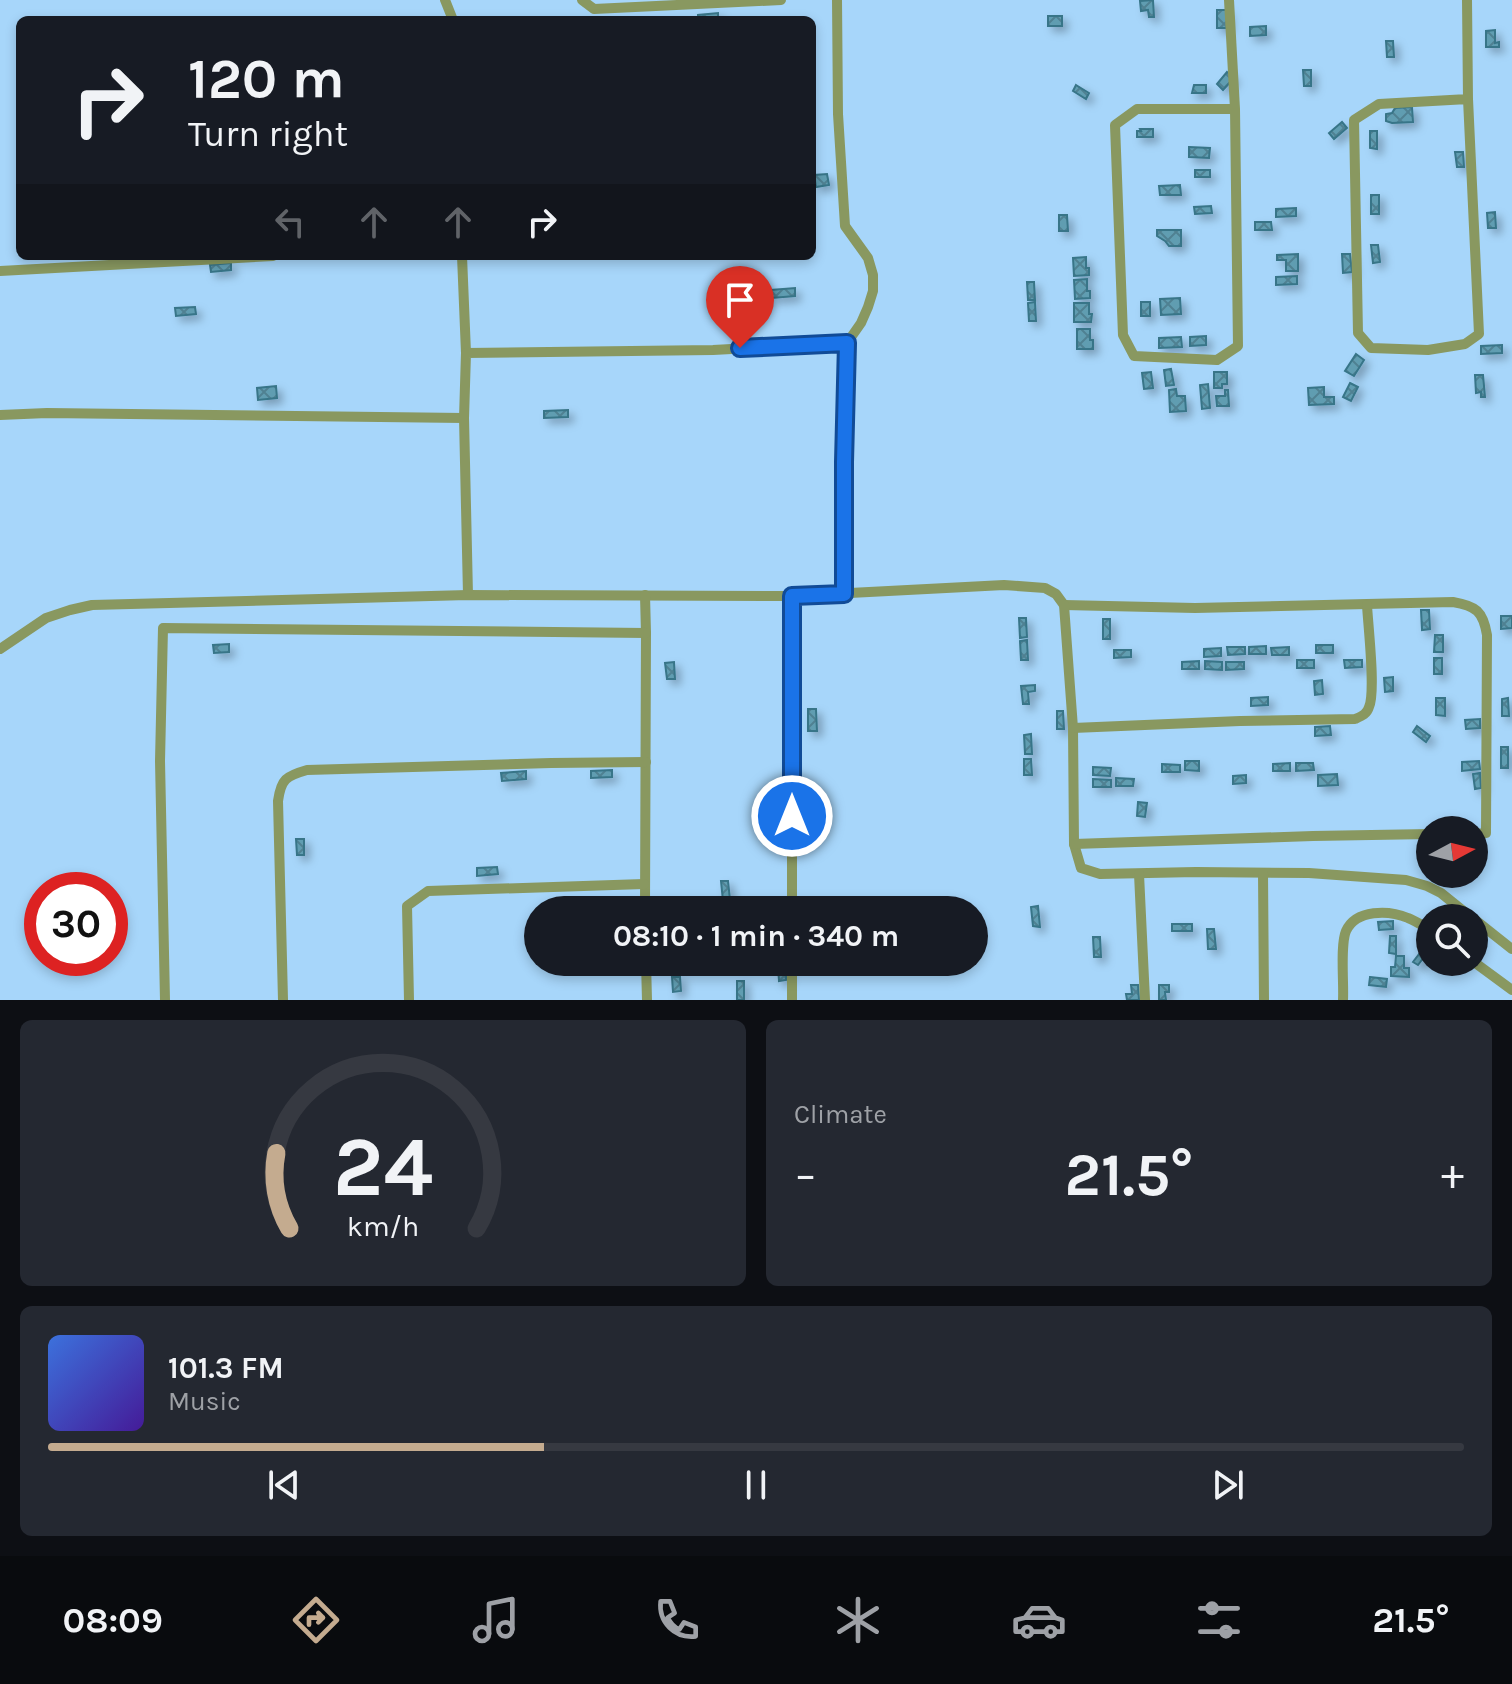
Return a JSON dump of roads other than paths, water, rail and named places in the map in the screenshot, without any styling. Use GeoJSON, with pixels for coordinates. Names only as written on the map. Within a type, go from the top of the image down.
{"type":"FeatureCollection","features":[{"type":"Feature","properties":{"kind":"street"},"geometry":{"type":"LineString","coordinates":[[582,0],[594,9],[781,0]]}},
{"type":"Feature","properties":{"kind":"street"},"geometry":{"type":"LineString","coordinates":[[837,0],[838,114],[845,226],[868,258],[873,275],[873,291],[868,307],[847,343],[844,594]]}},
{"type":"Feature","properties":{"kind":"street"},"geometry":{"type":"LineString","coordinates":[[1229,0],[1235,109],[1238,346],[1217,360],[1134,356],[1123,335],[1115,125],[1137,109],[1235,109]]}},
{"type":"Feature","properties":{"kind":"street"},"geometry":{"type":"LineString","coordinates":[[1467,0],[1468,99],[1479,334],[1465,344],[1428,350],[1371,348],[1358,333],[1354,120],[1379,104],[1468,99]]}},
{"type":"Feature","properties":{"kind":"street"},"geometry":{"type":"LineString","coordinates":[[0,271],[200,260]]}},
{"type":"Feature","properties":{"kind":"street"},"geometry":{"type":"LineString","coordinates":[[462,260],[468,595]]}},
{"type":"Feature","properties":{"kind":"street"},"geometry":{"type":"LineString","coordinates":[[466,353],[713,350],[847,343]]}},
{"type":"Feature","properties":{"kind":"street"},"geometry":{"type":"LineString","coordinates":[[0,415],[464,418]]}},
{"type":"Feature","properties":{"kind":"street"},"geometry":{"type":"LineString","coordinates":[[0,649],[46,618],[92,605],[468,595],[792,596],[1004,585],[1051,590],[1064,605],[1073,728],[1074,844],[1081,868],[1100,874],[1309,873],[1406,880],[1427,886],[1455,904]]}},
{"type":"Feature","properties":{"kind":"street"},"geometry":{"type":"LineString","coordinates":[[644,896],[645,595]]}},
{"type":"Feature","properties":{"kind":"street"},"geometry":{"type":"LineString","coordinates":[[792,596],[792,896]]}},
{"type":"Feature","properties":{"kind":"street"},"geometry":{"type":"LineString","coordinates":[[1064,605],[1195,608],[1453,602],[1470,605],[1480,613],[1487,635],[1486,816]]}},
{"type":"Feature","properties":{"kind":"street"},"geometry":{"type":"LineString","coordinates":[[1073,728],[1355,719],[1368,711],[1372,696],[1367,605]]}},
{"type":"Feature","properties":{"kind":"street"},"geometry":{"type":"LineString","coordinates":[[165,1000],[160,761],[163,628],[646,633]]}},
{"type":"Feature","properties":{"kind":"street"},"geometry":{"type":"LineString","coordinates":[[283,1000],[278,801],[284,780],[292,774],[307,770],[646,762]]}},
{"type":"Feature","properties":{"kind":"street"},"geometry":{"type":"LineString","coordinates":[[1074,844],[1416,834]]}},
{"type":"Feature","properties":{"kind":"street"},"geometry":{"type":"LineString","coordinates":[[1263,873],[1264,1000]]}},
{"type":"Feature","properties":{"kind":"street"},"geometry":{"type":"LineString","coordinates":[[1139,874],[1145,1000]]}},
{"type":"Feature","properties":{"kind":"street"},"geometry":{"type":"LineString","coordinates":[[409,1000],[407,906],[428,891],[644,884]]}},
{"type":"Feature","properties":{"kind":"street"},"geometry":{"type":"LineString","coordinates":[[1343,1000],[1344,943],[1346,931],[1354,920],[1383,913],[1407,917],[1416,922]]}},
{"type":"Feature","properties":{"kind":"street"},"geometry":{"type":"LineString","coordinates":[[1488,931],[1512,949]]}},
{"type":"Feature","properties":{"kind":"street"},"geometry":{"type":"LineString","coordinates":[[1488,972],[1512,990]]}},
{"type":"Feature","properties":{"kind":"street"},"geometry":{"type":"LineString","coordinates":[[646,976],[647,1000]]}},
{"type":"Feature","properties":{"kind":"street"},"geometry":{"type":"LineString","coordinates":[[792,976],[792,1000]]}}]}
